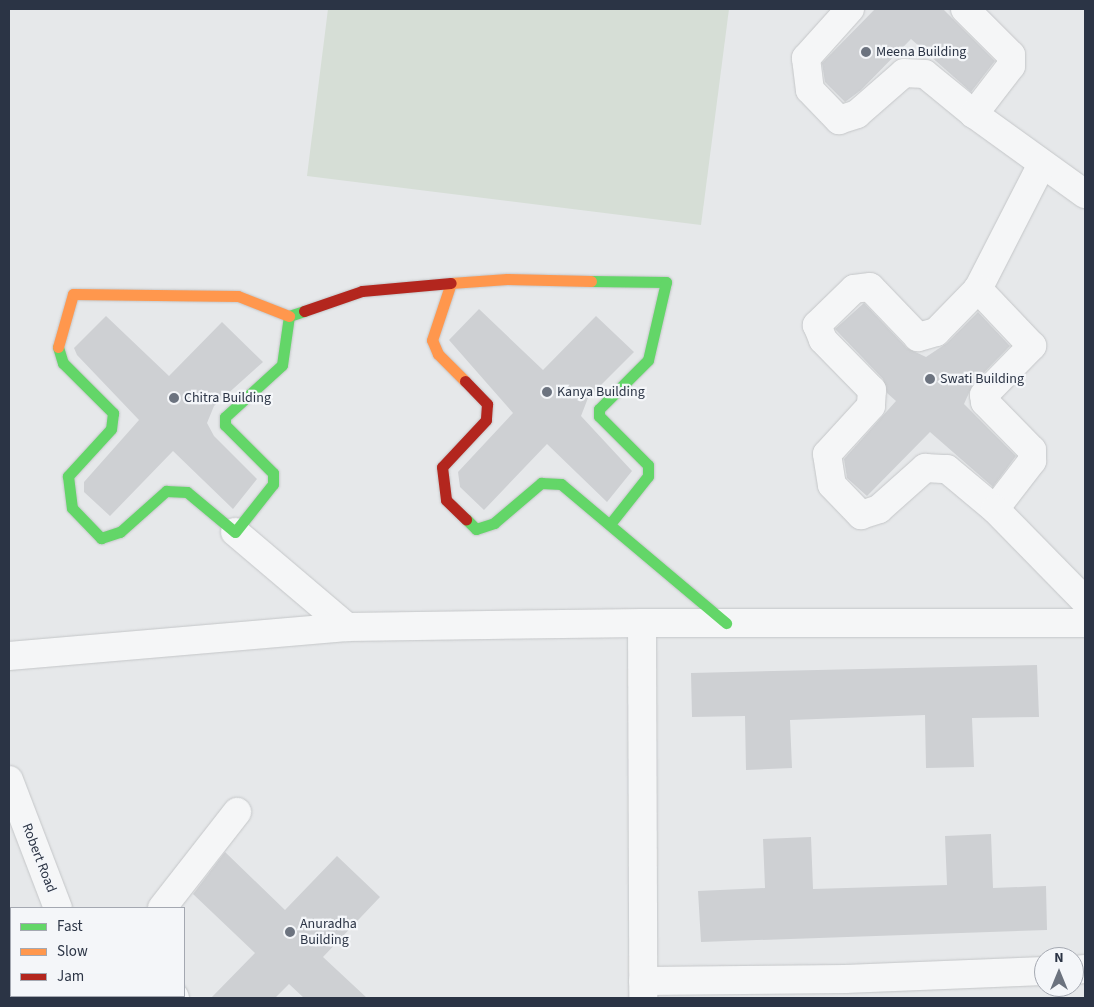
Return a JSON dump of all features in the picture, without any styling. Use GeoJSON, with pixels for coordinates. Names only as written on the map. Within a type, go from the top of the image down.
{"type":"FeatureCollection","features":[{"type":"Feature","properties":{"kind":"street"},"geometry":{"type":"LineString","coordinates":[[850,9],[806,58],[810,90],[839,120],[857,114],[904,73],[925,74],[974,114],[1085,194]]}},
{"type":"Feature","properties":{"kind":"street"},"geometry":{"type":"LineString","coordinates":[[965,9],[1011,55],[1011,66],[974,114]]}},
{"type":"Feature","properties":{"kind":"street"},"geometry":{"type":"LineString","coordinates":[[1042,164],[978,288],[936,332],[918,337],[870,287],[854,288],[817,325],[823,340],[872,390],[871,406],[827,454],[827,469],[832,485],[861,515],[879,510],[926,468],[947,469],[995,510],[1085,601]]}},
{"type":"Feature","properties":{"kind":"street"},"geometry":{"type":"LineString","coordinates":[[347,627],[187,492],[166,491],[120,532],[101,538],[72,508],[68,476],[111,429],[113,413],[63,363],[58,348],[73,294],[238,296],[289,316],[362,290],[508,279],[666,282],[648,360],[600,409],[600,416],[648,465],[648,476],[610,524]]}},
{"type":"Feature","properties":{"kind":"street"},"geometry":{"type":"LineString","coordinates":[[451,283],[432,340],[438,354],[487,404],[486,420],[442,467],[446,500],[476,529],[494,523],[541,482],[561,484],[726,622]]}},
{"type":"Feature","properties":{"kind":"street"},"geometry":{"type":"LineString","coordinates":[[978,288],[1032,346],[984,395],[985,402],[1032,450],[1032,462],[995,510]]}},
{"type":"Feature","properties":{"kind":"street"},"geometry":{"type":"LineString","coordinates":[[235,532],[273,484],[273,473],[225,425],[225,417],[282,365],[289,316]]}},
{"type":"Feature","properties":{"kind":"street"},"geometry":{"type":"LineString","coordinates":[[642,622],[643,990],[1034,971]]}},
{"type":"Feature","properties":{"kind":"street"},"geometry":{"type":"LineString","coordinates":[[9,656],[347,627],[642,622],[1085,622]]}},
{"type":"Feature","properties":{"kind":"street","name":"Robert Road"},"geometry":{"type":"LineString","coordinates":[[9,780],[58,907]]}},
{"type":"Feature","properties":{"kind":"street"},"geometry":{"type":"LineString","coordinates":[[163,907],[236,812]]}},
{"type":"Feature","properties":{"kind":"shaded area"},"geometry":{"type":"Polygon","coordinates":[[[328,9],[729,9],[701,225],[307,176],[328,9]]]}},
{"type":"Feature","properties":{"kind":"building","name":"Meena Building"},"geometry":{"type":"Polygon","coordinates":[[[875,9],[943,9],[995,61],[971,92],[911,39],[861,90],[845,102],[825,82],[822,63],[875,9]]]}},
{"type":"Feature","properties":{"kind":"building","name":"Swati Building"},"geometry":{"type":"Polygon","coordinates":[[[864,303],[907,348],[926,357],[947,343],[978,312],[1010,346],[973,384],[964,404],[1016,456],[993,487],[930,432],[867,496],[847,478],[844,459],[896,401],[887,393],[883,379],[835,329],[864,303]]]}},
{"type":"Feature","properties":{"kind":"building","name":"Kanya Building"},"geometry":{"type":"Polygon","coordinates":[[[479,309],[543,370],[596,316],[634,352],[588,398],[581,416],[632,471],[607,502],[547,444],[484,510],[460,487],[458,472],[513,413],[449,340],[479,309]]]}},
{"type":"Feature","properties":{"kind":"building","name":"Chitra Building"},"geometry":{"type":"Polygon","coordinates":[[[106,316],[169,376],[222,322],[263,362],[214,406],[207,423],[214,436],[257,479],[233,509],[173,451],[110,516],[84,492],[84,482],[139,420],[77,355],[74,348],[106,316]]]}},
{"type":"Feature","properties":{"kind":"building"},"geometry":{"type":"Polygon","coordinates":[[[1037,665],[1039,717],[972,718],[974,767],[926,768],[925,715],[790,720],[792,768],[746,770],[745,716],[692,717],[691,673],[1037,665]]]}},
{"type":"Feature","properties":{"kind":"building"},"geometry":{"type":"Polygon","coordinates":[[[991,834],[993,888],[1046,886],[1047,930],[701,942],[698,891],[765,888],[763,839],[811,837],[813,889],[947,885],[945,836],[991,834]]]}},
{"type":"Feature","properties":{"kind":"building","name":"Anuradha Building"},"geometry":{"type":"Polygon","coordinates":[[[225,852],[285,910],[337,856],[380,897],[323,957],[367,998],[304,998],[289,984],[275,998],[211,998],[255,953],[193,894],[225,852]]]}},
{"type":"Feature","properties":{"kind":"traffic: fast"},"geometry":{"type":"LineString","coordinates":[[591,281],[666,282],[648,360],[599,409],[599,416],[648,465],[648,476],[610,524]]}},
{"type":"Feature","properties":{"kind":"traffic: fast"},"geometry":{"type":"LineString","coordinates":[[58,347],[63,363],[113,413],[111,429],[68,476],[72,508],[101,538],[120,532],[166,491],[187,492],[235,532],[273,484],[273,473],[225,425],[225,417],[282,365],[289,316],[304,311]]}},
{"type":"Feature","properties":{"kind":"traffic: fast"},"geometry":{"type":"LineString","coordinates":[[466,519],[476,529],[494,523],[541,483],[561,484],[726,623]]}},
{"type":"Feature","properties":{"kind":"traffic: slow"},"geometry":{"type":"LineString","coordinates":[[465,381],[438,354],[432,340],[451,283],[507,279],[591,281]]}},
{"type":"Feature","properties":{"kind":"traffic: slow"},"geometry":{"type":"LineString","coordinates":[[58,347],[73,294],[238,296],[289,316]]}},
{"type":"Feature","properties":{"kind":"traffic: jam"},"geometry":{"type":"LineString","coordinates":[[304,311],[362,291],[451,283]]}},
{"type":"Feature","properties":{"kind":"traffic: jam"},"geometry":{"type":"LineString","coordinates":[[465,381],[487,404],[486,420],[442,467],[446,500],[466,519]]}},
{"type":"Feature","properties":{"kind":"place","name":"Meena Building"},"geometry":{"type":"Point","coordinates":[866,52]}},
{"type":"Feature","properties":{"kind":"place","name":"Swati Building"},"geometry":{"type":"Point","coordinates":[930,379]}},
{"type":"Feature","properties":{"kind":"place","name":"Kanya Building"},"geometry":{"type":"Point","coordinates":[547,392]}},
{"type":"Feature","properties":{"kind":"place","name":"Chitra Building"},"geometry":{"type":"Point","coordinates":[174,398]}},
{"type":"Feature","properties":{"kind":"place","name":"Anuradha Building"},"geometry":{"type":"Point","coordinates":[290,932]}}]}
